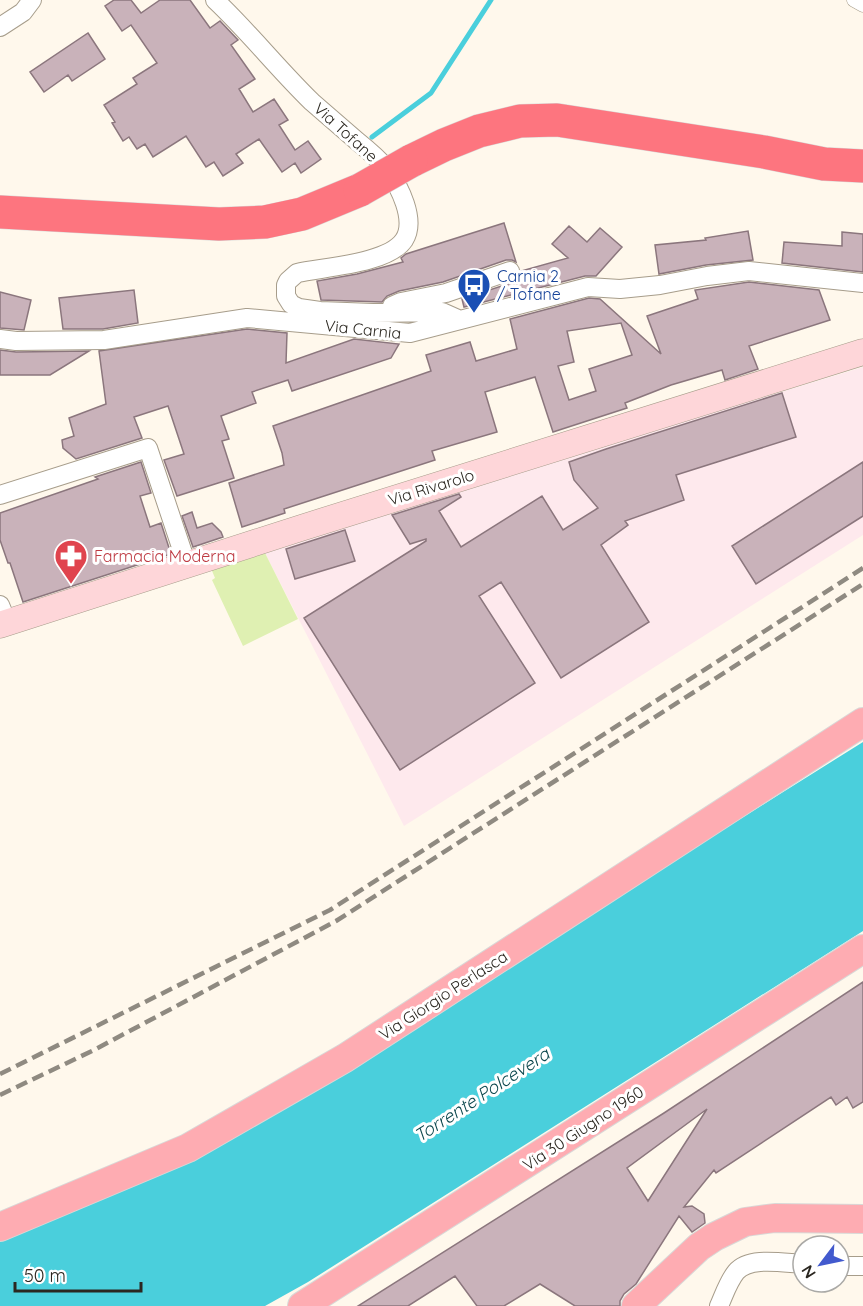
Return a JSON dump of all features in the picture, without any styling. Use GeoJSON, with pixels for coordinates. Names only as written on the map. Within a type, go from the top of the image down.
{"type":"FeatureCollection","features":[{"type":"Feature","properties":{"kind":"highway"},"geometry":{"type":"LineString","coordinates":[[0,212],[219,225],[265,222],[302,214],[360,190],[444,145],[479,131],[520,121],[557,120],[764,152],[824,164],[863,166]]}},
{"type":"Feature","properties":{"kind":"main road","name":"Via Rivarolo"},"geometry":{"type":"LineString","coordinates":[[2,617],[187,564],[863,352]]}},
{"type":"Feature","properties":{"kind":"main road","name":"Via Giorgio Perlasca"},"geometry":{"type":"LineString","coordinates":[[0,1227],[188,1148],[345,1058],[863,722]]}},
{"type":"Feature","properties":{"kind":"main road","name":"Via 30 Giugno 1960"},"geometry":{"type":"LineString","coordinates":[[302,1306],[863,949]]}},
{"type":"Feature","properties":{"kind":"main road"},"geometry":{"type":"LineString","coordinates":[[636,1306],[699,1247],[746,1222],[775,1218],[863,1218]]}},
{"type":"Feature","properties":{"kind":"street"},"geometry":{"type":"LineString","coordinates":[[0,27],[23,12],[32,0]]}},
{"type":"Feature","properties":{"kind":"street","name":"Via Tofane"},"geometry":{"type":"LineString","coordinates":[[214,0],[249,34],[300,90],[387,169],[408,212],[408,227],[403,241],[392,251],[372,259],[297,273],[286,285],[288,300],[298,308],[320,311],[374,314],[442,312],[460,320]]}},
{"type":"Feature","properties":{"kind":"street"},"geometry":{"type":"LineString","coordinates":[[854,0],[863,5]]}},
{"type":"Feature","properties":{"kind":"street","name":"Via Tofane"},"geometry":{"type":"LineString","coordinates":[[374,314],[401,302],[446,293],[510,271]]}},
{"type":"Feature","properties":{"kind":"street","name":"Via Carnia"},"geometry":{"type":"LineString","coordinates":[[0,339],[16,341],[104,340],[248,318],[410,333],[588,287],[620,289],[749,271],[863,283]]}},
{"type":"Feature","properties":{"kind":"street"},"geometry":{"type":"LineString","coordinates":[[0,495],[148,448],[187,564]]}},
{"type":"Feature","properties":{"kind":"street"},"geometry":{"type":"LineString","coordinates":[[719,1306],[735,1273],[746,1264],[752,1262],[791,1263]]}},
{"type":"Feature","properties":{"kind":"shaded area"},"geometry":{"type":"Polygon","coordinates":[[[863,367],[863,535],[404,826],[262,547],[863,367]]]}},
{"type":"Feature","properties":{"kind":"green space"},"geometry":{"type":"Polygon","coordinates":[[[262,547],[298,619],[243,646],[212,580],[215,578],[210,566],[262,547]]]}},
{"type":"Feature","properties":{"kind":"water","name":"Torrente Polcevera"},"geometry":{"type":"Polygon","coordinates":[[[863,742],[863,931],[308,1282],[265,1306],[0,1306],[0,1239],[577,921],[863,742]]]}},
{"type":"Feature","properties":{"kind":"building"},"geometry":{"type":"Polygon","coordinates":[[[114,0],[131,0],[141,13],[160,0],[190,0],[210,28],[220,21],[238,40],[231,45],[255,79],[239,89],[253,112],[274,99],[288,120],[279,125],[295,150],[308,141],[321,159],[301,173],[295,163],[282,172],[259,139],[236,154],[243,163],[223,176],[214,162],[206,167],[186,136],[153,157],[145,144],[137,149],[129,137],[123,141],[104,105],[137,84],[133,78],[157,63],[131,25],[122,31],[105,6],[114,0]]]}},
{"type":"Feature","properties":{"kind":"building"},"geometry":{"type":"Polygon","coordinates":[[[88,33],[105,59],[72,81],[68,75],[44,92],[30,72],[88,33]]]}},
{"type":"Feature","properties":{"kind":"building"},"geometry":{"type":"Polygon","coordinates":[[[504,223],[516,262],[506,260],[443,282],[399,291],[387,296],[382,302],[321,300],[317,281],[403,262],[401,258],[406,254],[504,223]]]}},
{"type":"Feature","properties":{"kind":"building"},"geometry":{"type":"Polygon","coordinates":[[[569,226],[587,242],[600,228],[622,247],[596,276],[585,276],[464,307],[462,299],[514,282],[519,278],[521,271],[568,258],[552,244],[569,226]]]}},
{"type":"Feature","properties":{"kind":"building"},"geometry":{"type":"Polygon","coordinates":[[[748,231],[753,260],[706,265],[659,274],[655,245],[706,240],[705,238],[748,231]]]}},
{"type":"Feature","properties":{"kind":"building"},"geometry":{"type":"Polygon","coordinates":[[[842,232],[863,234],[863,272],[782,263],[784,242],[842,246],[842,232]]]}},
{"type":"Feature","properties":{"kind":"building"},"geometry":{"type":"Polygon","coordinates":[[[749,282],[819,290],[830,320],[749,346],[758,369],[725,380],[722,370],[671,385],[625,403],[627,408],[553,432],[535,377],[485,392],[497,432],[432,451],[435,460],[284,509],[285,513],[242,527],[229,483],[284,465],[273,426],[431,371],[426,355],[470,342],[476,361],[517,349],[510,319],[589,298],[600,299],[661,354],[647,316],[698,299],[695,290],[749,282]],[[621,323],[567,331],[574,362],[558,366],[569,400],[596,391],[589,369],[632,355],[621,323]]]}},
{"type":"Feature","properties":{"kind":"building"},"geometry":{"type":"Polygon","coordinates":[[[134,290],[138,323],[103,329],[63,329],[59,298],[134,290]]]}},
{"type":"Feature","properties":{"kind":"building"},"geometry":{"type":"Polygon","coordinates":[[[0,292],[31,300],[24,330],[0,328],[0,292]]]}},
{"type":"Feature","properties":{"kind":"building"},"geometry":{"type":"Polygon","coordinates":[[[247,329],[287,333],[286,363],[354,339],[399,344],[391,358],[292,391],[288,380],[252,392],[256,403],[221,416],[229,439],[222,441],[234,478],[177,496],[164,460],[184,454],[168,406],[134,417],[142,438],[76,459],[63,448],[62,440],[74,436],[69,418],[106,404],[99,351],[247,329]]]}},
{"type":"Feature","properties":{"kind":"building"},"geometry":{"type":"Polygon","coordinates":[[[0,350],[16,352],[89,351],[50,375],[0,375],[0,350]]]}},
{"type":"Feature","properties":{"kind":"building"},"geometry":{"type":"Polygon","coordinates":[[[782,393],[796,437],[676,475],[684,500],[625,521],[628,525],[601,545],[649,622],[561,678],[501,582],[479,596],[535,683],[400,770],[304,618],[426,541],[426,539],[410,544],[392,515],[459,494],[461,497],[439,511],[461,547],[542,496],[563,530],[598,508],[574,480],[569,462],[782,393]]]}},
{"type":"Feature","properties":{"kind":"building"},"geometry":{"type":"Polygon","coordinates":[[[141,462],[151,493],[140,496],[150,527],[161,523],[171,554],[23,602],[0,540],[0,513],[141,462]]]}},
{"type":"Feature","properties":{"kind":"building"},"geometry":{"type":"Polygon","coordinates":[[[863,462],[863,516],[756,584],[732,546],[863,462]]]}},
{"type":"Feature","properties":{"kind":"building"},"geometry":{"type":"Polygon","coordinates":[[[192,512],[197,528],[212,523],[223,537],[193,547],[182,516],[192,512]]]}},
{"type":"Feature","properties":{"kind":"building"},"geometry":{"type":"Polygon","coordinates":[[[345,530],[355,561],[295,579],[286,549],[345,530]]]}},
{"type":"Feature","properties":{"kind":"building"},"geometry":{"type":"Polygon","coordinates":[[[863,982],[863,1102],[853,1108],[847,1097],[836,1105],[831,1097],[716,1173],[714,1170],[684,1207],[692,1206],[704,1214],[705,1223],[692,1232],[679,1216],[636,1284],[624,1294],[620,1306],[575,1306],[540,1284],[504,1306],[477,1306],[455,1276],[408,1306],[358,1306],[664,1113],[863,982]],[[707,1109],[627,1168],[648,1201],[707,1109]]]}},
{"type":"Feature","properties":{"kind":"waterway"},"geometry":{"type":"LineString","coordinates":[[372,137],[431,93],[491,0]]}},
{"type":"Feature","properties":{"kind":"railway"},"geometry":{"type":"LineString","coordinates":[[0,1074],[330,910],[863,568]]}},
{"type":"Feature","properties":{"kind":"railway"},"geometry":{"type":"LineString","coordinates":[[0,1095],[94,1050],[336,921],[863,584]]}},
{"type":"Feature","properties":{"kind":"place","name":"Carnia 2 / Tofane"},"geometry":{"type":"Point","coordinates":[474,314]}},
{"type":"Feature","properties":{"kind":"place","name":"Farmacia Moderna"},"geometry":{"type":"Point","coordinates":[71,585]}}]}
